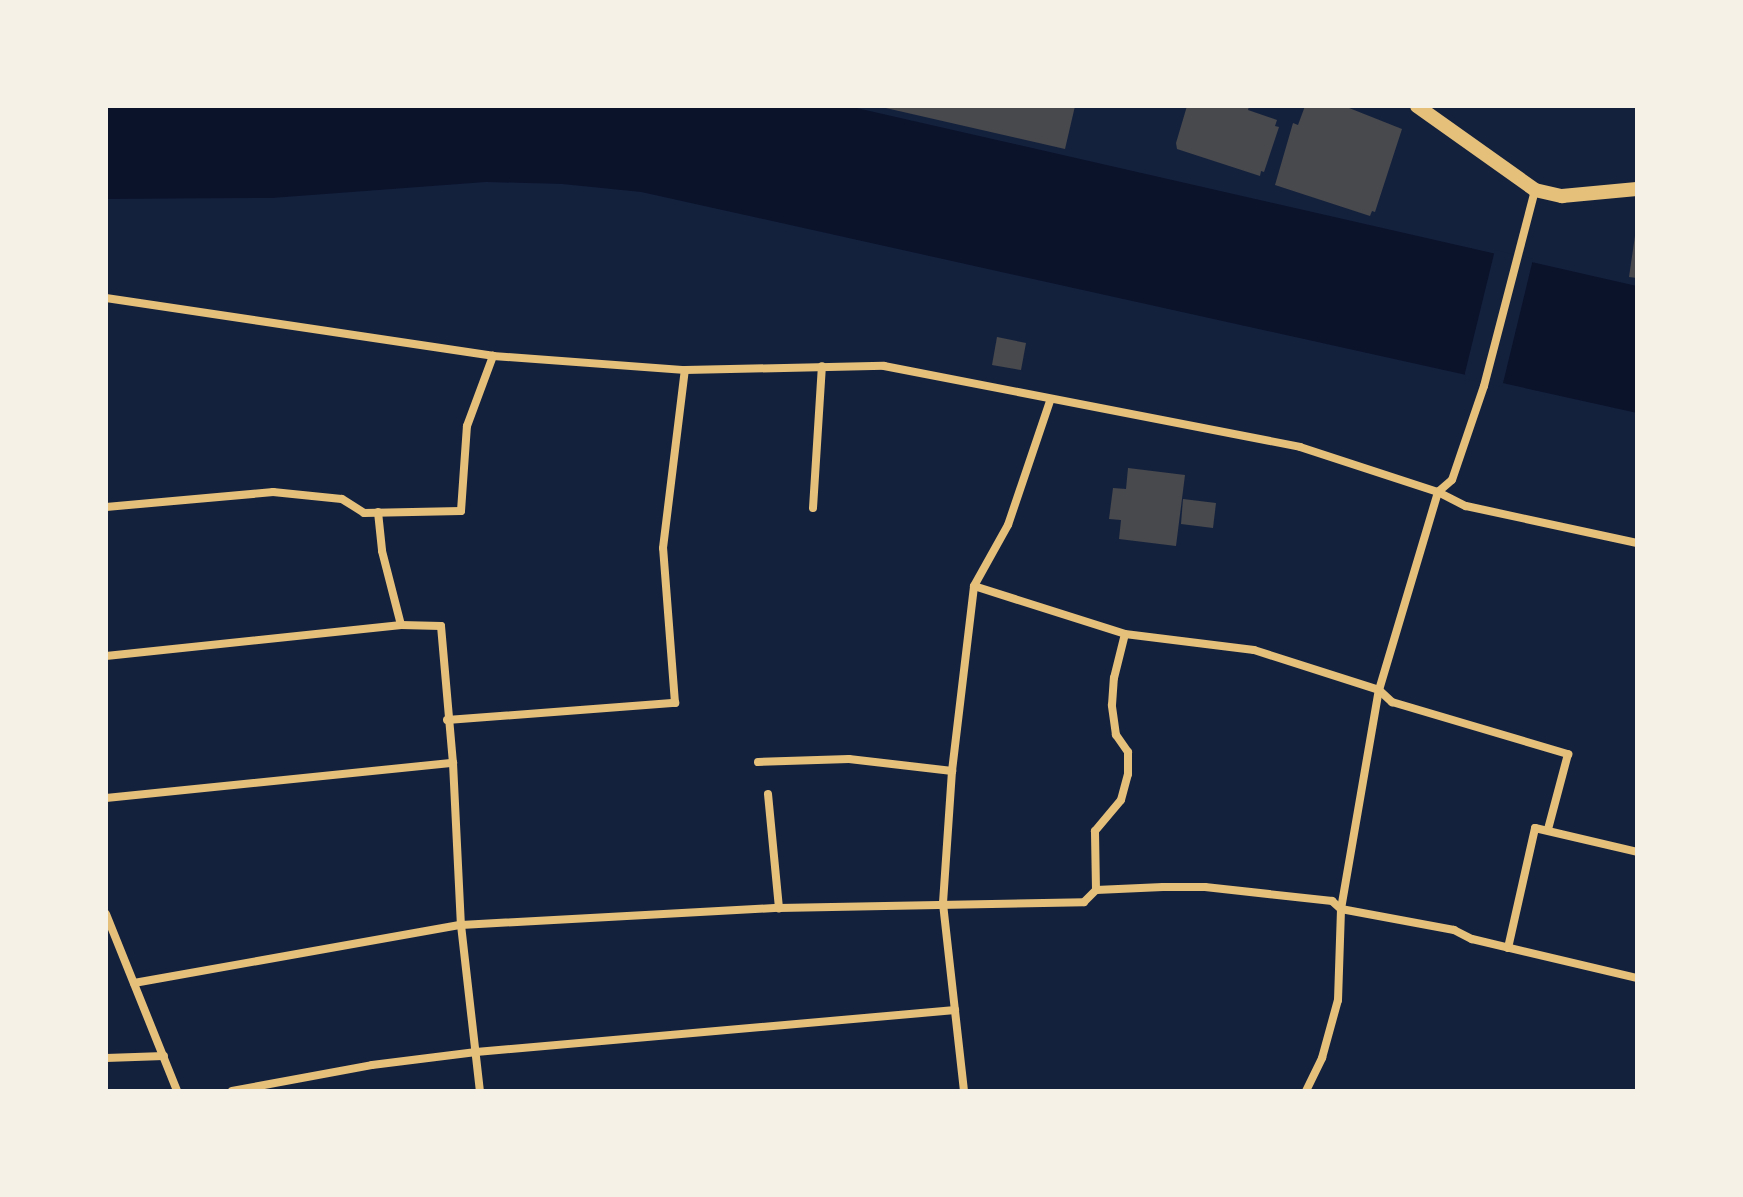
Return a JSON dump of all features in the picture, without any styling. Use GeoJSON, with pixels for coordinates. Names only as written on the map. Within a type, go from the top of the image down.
{"type":"FeatureCollection","features":[{"type":"Feature","properties":{"kind":"street"},"geometry":{"type":"LineString","coordinates":[[1417,106],[1535,190],[1562,196],[1637,189]]}},
{"type":"Feature","properties":{"kind":"street"},"geometry":{"type":"LineString","coordinates":[[1306,1091],[1322,1058],[1338,1000],[1341,909],[1379,690],[1438,492],[1452,480],[1484,386],[1516,252],[1535,190]]}},
{"type":"Feature","properties":{"kind":"street"},"geometry":{"type":"LineString","coordinates":[[106,298],[493,356],[685,370],[884,366],[1050,401],[1300,447],[1438,492],[1466,506],[1637,543]]}},
{"type":"Feature","properties":{"kind":"street"},"geometry":{"type":"LineString","coordinates":[[106,507],[273,492],[342,499],[364,513],[461,511],[467,426],[493,356]]}},
{"type":"Feature","properties":{"kind":"street"},"geometry":{"type":"LineString","coordinates":[[813,508],[822,366]]}},
{"type":"Feature","properties":{"kind":"street"},"geometry":{"type":"LineString","coordinates":[[447,720],[675,703],[663,548],[685,370]]}},
{"type":"Feature","properties":{"kind":"street"},"geometry":{"type":"LineString","coordinates":[[964,1091],[943,903],[952,771],[974,586],[1008,525],[1050,401]]}},
{"type":"Feature","properties":{"kind":"street"},"geometry":{"type":"LineString","coordinates":[[378,512],[382,551],[401,625]]}},
{"type":"Feature","properties":{"kind":"street"},"geometry":{"type":"LineString","coordinates":[[974,586],[1125,634],[1254,650],[1379,690],[1392,702],[1568,754],[1548,829]]}},
{"type":"Feature","properties":{"kind":"street"},"geometry":{"type":"LineString","coordinates":[[106,656],[401,625],[441,626],[453,763],[461,925],[480,1091]]}},
{"type":"Feature","properties":{"kind":"street"},"geometry":{"type":"LineString","coordinates":[[1096,890],[1095,831],[1121,800],[1128,774],[1128,752],[1116,735],[1112,705],[1125,634]]}},
{"type":"Feature","properties":{"kind":"street"},"geometry":{"type":"LineString","coordinates":[[758,762],[849,759],[952,771]]}},
{"type":"Feature","properties":{"kind":"street"},"geometry":{"type":"LineString","coordinates":[[106,798],[453,763]]}},
{"type":"Feature","properties":{"kind":"street"},"geometry":{"type":"LineString","coordinates":[[768,794],[779,908]]}},
{"type":"Feature","properties":{"kind":"street"},"geometry":{"type":"LineString","coordinates":[[1508,948],[1535,828],[1637,852]]}},
{"type":"Feature","properties":{"kind":"street"},"geometry":{"type":"LineString","coordinates":[[134,983],[461,925],[779,908],[1084,902],[1096,890],[1205,887],[1332,901],[1341,909],[1454,930],[1472,939],[1637,978]]}},
{"type":"Feature","properties":{"kind":"street"},"geometry":{"type":"LineString","coordinates":[[106,914],[177,1091]]}},
{"type":"Feature","properties":{"kind":"street"},"geometry":{"type":"LineString","coordinates":[[232,1091],[372,1065],[476,1052],[955,1010]]}},
{"type":"Feature","properties":{"kind":"street"},"geometry":{"type":"LineString","coordinates":[[106,1058],[164,1056]]}},
{"type":"Feature","properties":{"kind":"water"},"geometry":{"type":"Polygon","coordinates":[[[106,106],[848,106],[1637,286],[1637,413],[641,192],[562,184],[486,182],[272,198],[106,199],[106,106]]]}},
{"type":"Feature","properties":{"kind":"pier"},"geometry":{"type":"Polygon","coordinates":[[[1495,250],[1533,259],[1502,387],[1466,379],[1465,373],[1495,250]]]}},
{"type":"Feature","properties":{"kind":"building"},"geometry":{"type":"Polygon","coordinates":[[[877,106],[1075,106],[1065,149],[877,106]]]}},
{"type":"Feature","properties":{"kind":"building"},"geometry":{"type":"Polygon","coordinates":[[[1187,106],[1249,106],[1248,110],[1277,120],[1275,126],[1279,127],[1264,172],[1261,171],[1260,176],[1177,149],[1187,106]]]}},
{"type":"Feature","properties":{"kind":"building"},"geometry":{"type":"Polygon","coordinates":[[[1305,106],[1344,106],[1402,129],[1375,212],[1372,211],[1370,216],[1275,185],[1293,123],[1298,125],[1305,106]]]}},
{"type":"Feature","properties":{"kind":"building"},"geometry":{"type":"Polygon","coordinates":[[[1637,236],[1637,278],[1629,277],[1637,236]]]}},
{"type":"Feature","properties":{"kind":"building"},"geometry":{"type":"Polygon","coordinates":[[[997,337],[1026,343],[1021,370],[992,365],[997,337]]]}},
{"type":"Feature","properties":{"kind":"building"},"geometry":{"type":"Polygon","coordinates":[[[1128,468],[1185,475],[1176,546],[1119,539],[1121,520],[1109,519],[1113,488],[1126,489],[1128,468]]]}},
{"type":"Feature","properties":{"kind":"building"},"geometry":{"type":"Polygon","coordinates":[[[1183,499],[1216,503],[1213,528],[1181,524],[1183,499]]]}}]}
